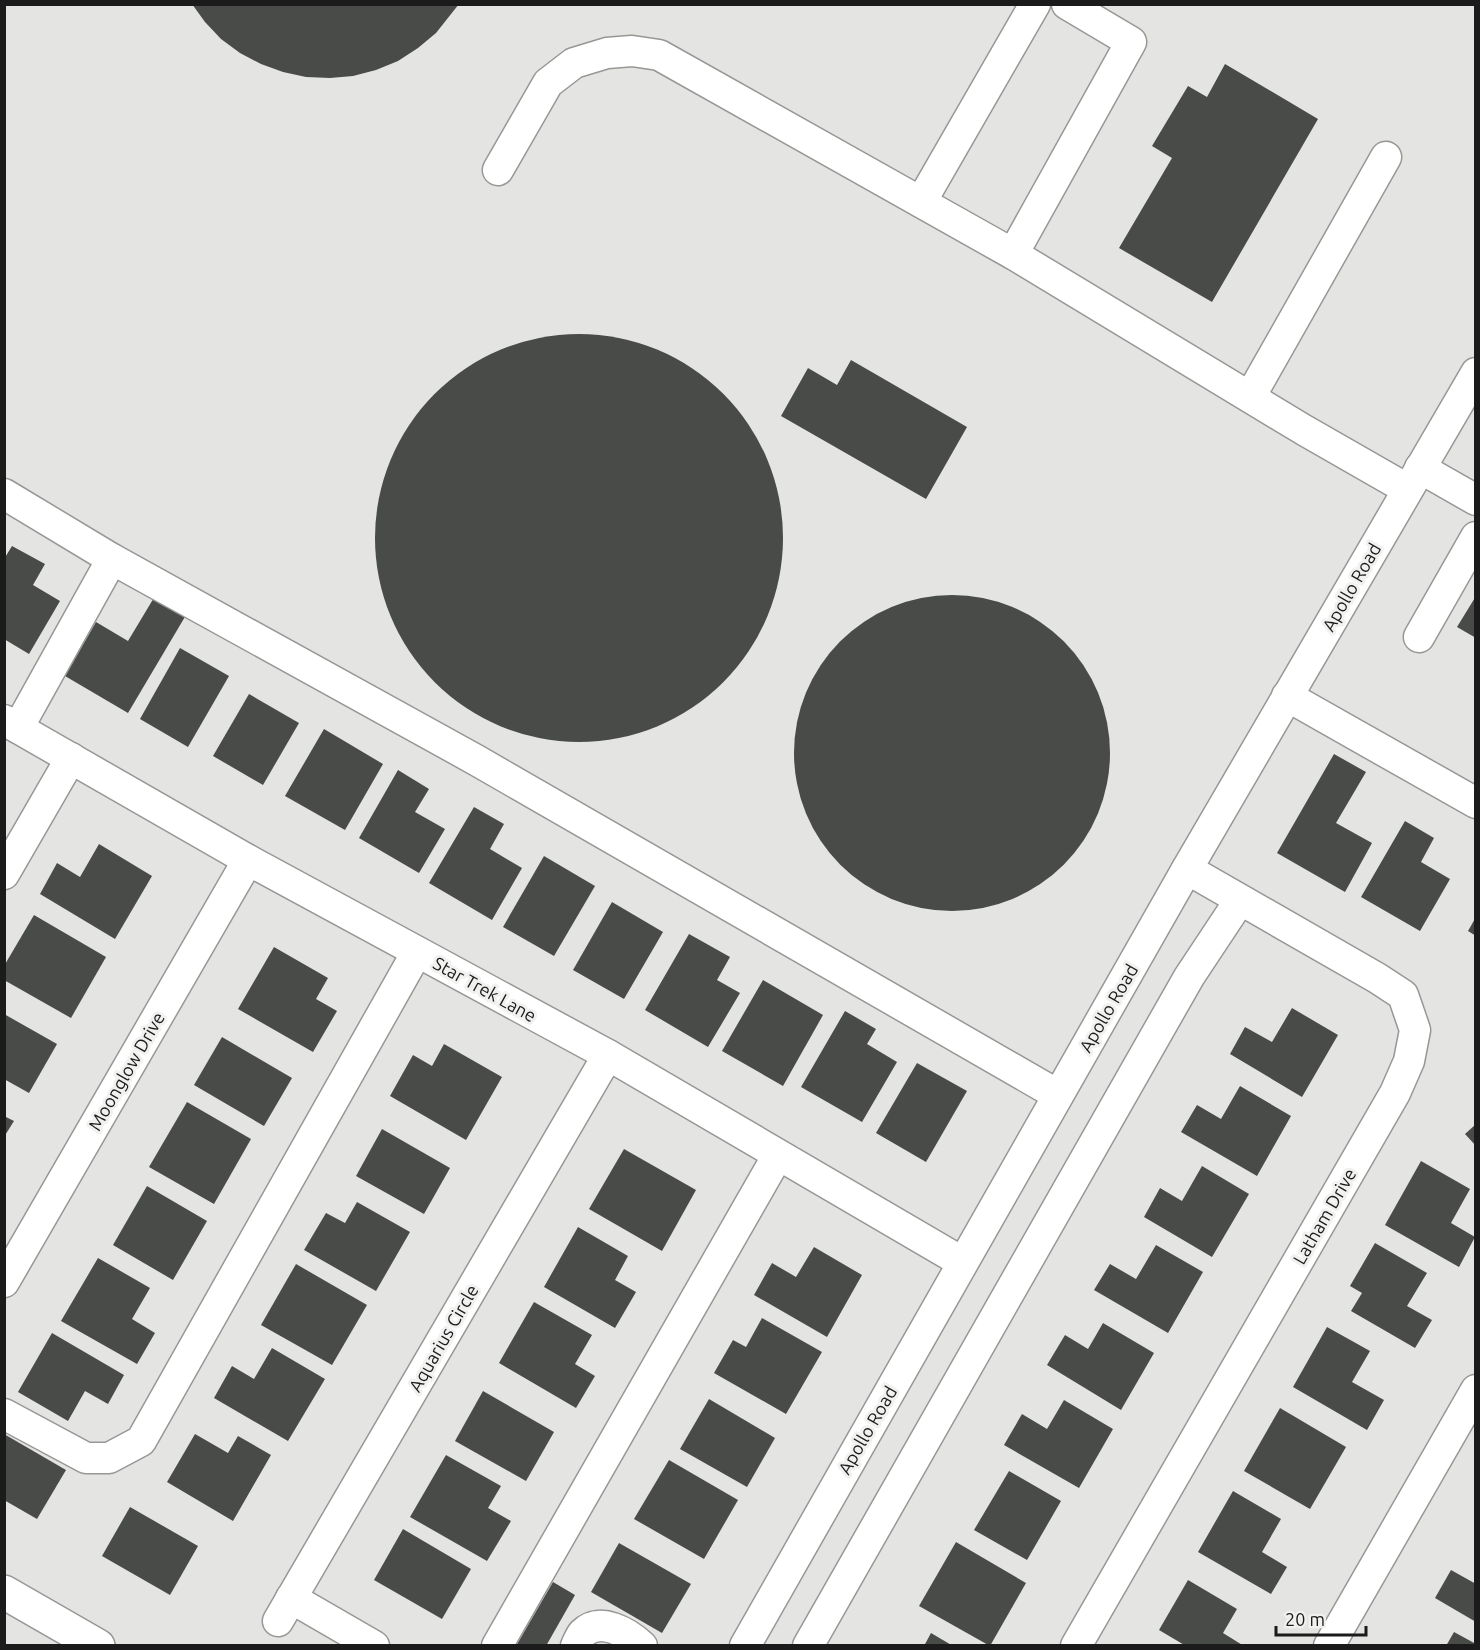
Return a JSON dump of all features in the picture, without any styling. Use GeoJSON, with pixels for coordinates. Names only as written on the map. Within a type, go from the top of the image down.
{"type":"FeatureCollection","features":[{"type":"Feature","properties":{"kind":"main road"},"geometry":{"type":"LineString","coordinates":[[4,1592],[98,1646]]}},
{"type":"Feature","properties":{"kind":"street"},"geometry":{"type":"LineString","coordinates":[[921,202],[1035,4]]}},
{"type":"Feature","properties":{"kind":"street"},"geometry":{"type":"LineString","coordinates":[[1013,254],[1131,42],[1067,4]]}},
{"type":"Feature","properties":{"kind":"street"},"geometry":{"type":"LineString","coordinates":[[498,170],[548,83],[574,63],[590,57],[632,51],[659,55],[1013,254],[1250,397],[1414,478],[1476,500]]}},
{"type":"Feature","properties":{"kind":"street"},"geometry":{"type":"LineString","coordinates":[[1250,397],[1386,157]]}},
{"type":"Feature","properties":{"kind":"street","name":"Apollo Road"},"geometry":{"type":"LineString","coordinates":[[745,1646],[1187,869],[1476,373]]}},
{"type":"Feature","properties":{"kind":"street"},"geometry":{"type":"LineString","coordinates":[[4,494],[112,559],[476,760],[1058,1095]]}},
{"type":"Feature","properties":{"kind":"street"},"geometry":{"type":"LineString","coordinates":[[1419,637],[1476,537]]}},
{"type":"Feature","properties":{"kind":"street"},"geometry":{"type":"LineString","coordinates":[[11,724],[112,559]]}},
{"type":"Feature","properties":{"kind":"street"},"geometry":{"type":"LineString","coordinates":[[1287,696],[1476,803]]}},
{"type":"Feature","properties":{"kind":"street","name":"Star Trek Lane"},"geometry":{"type":"LineString","coordinates":[[11,724],[248,860],[608,1056],[962,1263]]}},
{"type":"Feature","properties":{"kind":"street"},"geometry":{"type":"LineString","coordinates":[[4,874],[71,758]]}},
{"type":"Feature","properties":{"kind":"street","name":"Moonglow Drive"},"geometry":{"type":"LineString","coordinates":[[4,1282],[248,860]]}},
{"type":"Feature","properties":{"kind":"street","name":"Latham Drive"},"geometry":{"type":"LineString","coordinates":[[1076,1646],[1395,1093],[1409,1061],[1415,1030],[1403,995],[1187,869]]}},
{"type":"Feature","properties":{"kind":"street"},"geometry":{"type":"LineString","coordinates":[[808,1646],[1177,998],[1240,900]]}},
{"type":"Feature","properties":{"kind":"street"},"geometry":{"type":"LineString","coordinates":[[4,1414],[86,1458],[109,1458],[141,1441],[417,952]]}},
{"type":"Feature","properties":{"kind":"street","name":"Aquarius Circle"},"geometry":{"type":"LineString","coordinates":[[374,1646],[285,1610],[608,1056]]}},
{"type":"Feature","properties":{"kind":"street"},"geometry":{"type":"LineString","coordinates":[[497,1646],[778,1155]]}},
{"type":"Feature","properties":{"kind":"street"},"geometry":{"type":"LineString","coordinates":[[1329,1646],[1476,1390]]}},
{"type":"Feature","properties":{"kind":"street"},"geometry":{"type":"LineString","coordinates":[[576,1646],[583,1632],[596,1627],[610,1626],[642,1646]]}},
{"type":"Feature","properties":{"kind":"building"},"geometry":{"type":"Polygon","coordinates":[[[192,4],[459,4],[436,33],[398,61],[353,76],[330,78],[306,77],[283,72],[240,53],[221,39],[192,4]]]}},
{"type":"Feature","properties":{"kind":"building"},"geometry":{"type":"Polygon","coordinates":[[[1225,64],[1318,119],[1212,302],[1119,248],[1172,158],[1152,146],[1188,86],[1207,97],[1225,64]]]}},
{"type":"Feature","properties":{"kind":"building"},"geometry":{"type":"Polygon","coordinates":[[[579,334],[619,338],[657,349],[709,380],[737,408],[768,460],[779,498],[783,538],[779,578],[768,616],[737,668],[709,696],[657,727],[619,738],[579,742],[539,738],[501,727],[449,696],[421,668],[390,616],[379,578],[375,538],[379,498],[390,460],[421,408],[449,380],[501,349],[539,338],[579,334]]]}},
{"type":"Feature","properties":{"kind":"building"},"geometry":{"type":"Polygon","coordinates":[[[851,360],[967,427],[926,499],[781,416],[808,368],[837,385],[851,360]]]}},
{"type":"Feature","properties":{"kind":"building"},"geometry":{"type":"Polygon","coordinates":[[[12,546],[45,564],[33,585],[60,601],[29,654],[4,639],[4,559],[12,546]]]}},
{"type":"Feature","properties":{"kind":"building"},"geometry":{"type":"Polygon","coordinates":[[[158,591],[189,610],[128,713],[65,676],[96,622],[128,641],[158,591]]]}},
{"type":"Feature","properties":{"kind":"building"},"geometry":{"type":"Polygon","coordinates":[[[936,595],[968,595],[998,601],[1027,613],[1064,641],[1084,665],[1098,692],[1104,707],[1110,737],[1110,769],[1104,799],[1098,814],[1084,841],[1064,865],[1027,893],[998,905],[968,911],[936,911],[906,905],[877,893],[840,865],[820,841],[800,799],[794,769],[794,737],[800,707],[812,678],[840,641],[864,621],[906,601],[936,595]]]}},
{"type":"Feature","properties":{"kind":"building"},"geometry":{"type":"Polygon","coordinates":[[[1476,596],[1476,638],[1457,627],[1476,596]]]}},
{"type":"Feature","properties":{"kind":"building"},"geometry":{"type":"Polygon","coordinates":[[[180,648],[229,676],[188,747],[140,719],[180,648]]]}},
{"type":"Feature","properties":{"kind":"building"},"geometry":{"type":"Polygon","coordinates":[[[249,694],[299,723],[263,785],[213,756],[249,694]]]}},
{"type":"Feature","properties":{"kind":"building"},"geometry":{"type":"Polygon","coordinates":[[[324,729],[383,764],[345,830],[285,796],[324,729]]]}},
{"type":"Feature","properties":{"kind":"building"},"geometry":{"type":"Polygon","coordinates":[[[1334,754],[1366,772],[1336,823],[1372,843],[1345,892],[1277,853],[1334,754]]]}},
{"type":"Feature","properties":{"kind":"building"},"geometry":{"type":"Polygon","coordinates":[[[398,770],[429,789],[415,812],[445,829],[419,873],[359,838],[398,770]]]}},
{"type":"Feature","properties":{"kind":"building"},"geometry":{"type":"Polygon","coordinates":[[[474,807],[504,824],[490,849],[522,868],[492,920],[429,883],[474,807]]]}},
{"type":"Feature","properties":{"kind":"building"},"geometry":{"type":"Polygon","coordinates":[[[1405,821],[1434,838],[1421,862],[1450,879],[1420,931],[1361,897],[1405,821]]]}},
{"type":"Feature","properties":{"kind":"building"},"geometry":{"type":"Polygon","coordinates":[[[99,844],[152,876],[115,939],[40,894],[57,863],[80,877],[99,844]]]}},
{"type":"Feature","properties":{"kind":"building"},"geometry":{"type":"Polygon","coordinates":[[[544,856],[595,886],[554,956],[503,927],[544,856]]]}},
{"type":"Feature","properties":{"kind":"building"},"geometry":{"type":"Polygon","coordinates":[[[612,902],[663,932],[624,999],[573,970],[612,902]]]}},
{"type":"Feature","properties":{"kind":"building"},"geometry":{"type":"Polygon","coordinates":[[[34,915],[106,957],[71,1018],[4,980],[4,966],[34,915]]]}},
{"type":"Feature","properties":{"kind":"building"},"geometry":{"type":"Polygon","coordinates":[[[1476,917],[1476,936],[1468,931],[1476,917]]]}},
{"type":"Feature","properties":{"kind":"building"},"geometry":{"type":"Polygon","coordinates":[[[689,934],[730,957],[717,980],[740,993],[708,1047],[645,1010],[689,934]]]}},
{"type":"Feature","properties":{"kind":"building"},"geometry":{"type":"Polygon","coordinates":[[[274,947],[328,978],[316,999],[337,1011],[313,1052],[238,1009],[274,947]]]}},
{"type":"Feature","properties":{"kind":"building"},"geometry":{"type":"Polygon","coordinates":[[[763,980],[823,1015],[783,1086],[722,1051],[763,980]]]}},
{"type":"Feature","properties":{"kind":"building"},"geometry":{"type":"Polygon","coordinates":[[[1292,1008],[1338,1035],[1302,1097],[1230,1054],[1245,1027],[1272,1042],[1292,1008]]]}},
{"type":"Feature","properties":{"kind":"building"},"geometry":{"type":"Polygon","coordinates":[[[845,1011],[876,1029],[867,1044],[897,1062],[862,1122],[801,1087],[845,1011]]]}},
{"type":"Feature","properties":{"kind":"building"},"geometry":{"type":"Polygon","coordinates":[[[4,1014],[57,1044],[29,1093],[4,1079],[4,1014]]]}},
{"type":"Feature","properties":{"kind":"building"},"geometry":{"type":"Polygon","coordinates":[[[222,1037],[292,1078],[264,1126],[194,1085],[222,1037]]]}},
{"type":"Feature","properties":{"kind":"building"},"geometry":{"type":"Polygon","coordinates":[[[444,1044],[502,1077],[466,1140],[390,1096],[413,1055],[432,1066],[444,1044]]]}},
{"type":"Feature","properties":{"kind":"building"},"geometry":{"type":"Polygon","coordinates":[[[917,1063],[967,1091],[926,1162],[876,1133],[917,1063]]]}},
{"type":"Feature","properties":{"kind":"building"},"geometry":{"type":"Polygon","coordinates":[[[1240,1086],[1291,1116],[1257,1176],[1181,1132],[1197,1105],[1221,1119],[1240,1086]]]}},
{"type":"Feature","properties":{"kind":"building"},"geometry":{"type":"Polygon","coordinates":[[[187,1102],[251,1139],[214,1204],[149,1167],[187,1102]]]}},
{"type":"Feature","properties":{"kind":"building"},"geometry":{"type":"Polygon","coordinates":[[[4,1116],[14,1121],[4,1137],[4,1116]]]}},
{"type":"Feature","properties":{"kind":"building"},"geometry":{"type":"Polygon","coordinates":[[[1476,1124],[1476,1146],[1465,1134],[1476,1124]]]}},
{"type":"Feature","properties":{"kind":"building"},"geometry":{"type":"Polygon","coordinates":[[[382,1129],[450,1168],[424,1214],[356,1176],[382,1129]]]}},
{"type":"Feature","properties":{"kind":"building"},"geometry":{"type":"Polygon","coordinates":[[[624,1149],[696,1190],[662,1251],[589,1209],[624,1149]]]}},
{"type":"Feature","properties":{"kind":"building"},"geometry":{"type":"Polygon","coordinates":[[[1421,1161],[1470,1189],[1451,1223],[1475,1237],[1459,1267],[1385,1225],[1421,1161]]]}},
{"type":"Feature","properties":{"kind":"building"},"geometry":{"type":"Polygon","coordinates":[[[1202,1166],[1249,1194],[1212,1257],[1144,1217],[1160,1188],[1182,1201],[1202,1166]]]}},
{"type":"Feature","properties":{"kind":"building"},"geometry":{"type":"Polygon","coordinates":[[[147,1186],[207,1221],[173,1280],[113,1245],[147,1186]]]}},
{"type":"Feature","properties":{"kind":"building"},"geometry":{"type":"Polygon","coordinates":[[[357,1202],[410,1232],[376,1291],[304,1250],[326,1213],[345,1223],[357,1202]]]}},
{"type":"Feature","properties":{"kind":"building"},"geometry":{"type":"Polygon","coordinates":[[[578,1227],[628,1256],[615,1280],[636,1292],[615,1328],[544,1287],[578,1227]]]}},
{"type":"Feature","properties":{"kind":"building"},"geometry":{"type":"Polygon","coordinates":[[[1375,1243],[1427,1273],[1407,1306],[1432,1320],[1415,1348],[1351,1311],[1362,1293],[1350,1286],[1375,1243]]]}},
{"type":"Feature","properties":{"kind":"building"},"geometry":{"type":"Polygon","coordinates":[[[1156,1245],[1203,1272],[1168,1333],[1094,1290],[1110,1264],[1136,1279],[1156,1245]]]}},
{"type":"Feature","properties":{"kind":"building"},"geometry":{"type":"Polygon","coordinates":[[[814,1247],[862,1275],[827,1337],[754,1295],[772,1263],[796,1277],[814,1247]]]}},
{"type":"Feature","properties":{"kind":"building"},"geometry":{"type":"Polygon","coordinates":[[[98,1258],[150,1288],[132,1319],[155,1333],[137,1364],[61,1321],[98,1258]]]}},
{"type":"Feature","properties":{"kind":"building"},"geometry":{"type":"Polygon","coordinates":[[[296,1264],[367,1305],[332,1365],[261,1325],[296,1264]]]}},
{"type":"Feature","properties":{"kind":"building"},"geometry":{"type":"Polygon","coordinates":[[[534,1302],[592,1335],[575,1364],[595,1376],[576,1408],[499,1363],[534,1302]]]}},
{"type":"Feature","properties":{"kind":"building"},"geometry":{"type":"Polygon","coordinates":[[[762,1318],[822,1352],[786,1414],[714,1373],[733,1340],[746,1347],[762,1318]]]}},
{"type":"Feature","properties":{"kind":"building"},"geometry":{"type":"Polygon","coordinates":[[[1103,1323],[1154,1353],[1121,1410],[1047,1365],[1065,1335],[1088,1349],[1103,1323]]]}},
{"type":"Feature","properties":{"kind":"building"},"geometry":{"type":"Polygon","coordinates":[[[1327,1327],[1370,1351],[1352,1382],[1384,1400],[1367,1430],[1293,1387],[1327,1327]]]}},
{"type":"Feature","properties":{"kind":"building"},"geometry":{"type":"Polygon","coordinates":[[[52,1333],[124,1375],[108,1404],[85,1391],[68,1421],[18,1392],[52,1333]]]}},
{"type":"Feature","properties":{"kind":"building"},"geometry":{"type":"Polygon","coordinates":[[[272,1348],[325,1379],[288,1441],[214,1398],[232,1366],[254,1379],[272,1348]]]}},
{"type":"Feature","properties":{"kind":"building"},"geometry":{"type":"Polygon","coordinates":[[[483,1391],[554,1432],[526,1481],[455,1441],[483,1391]]]}},
{"type":"Feature","properties":{"kind":"building"},"geometry":{"type":"Polygon","coordinates":[[[709,1399],[775,1438],[747,1487],[680,1449],[709,1399]]]}},
{"type":"Feature","properties":{"kind":"building"},"geometry":{"type":"Polygon","coordinates":[[[1064,1400],[1113,1429],[1079,1488],[1004,1445],[1022,1414],[1047,1429],[1064,1400]]]}},
{"type":"Feature","properties":{"kind":"building"},"geometry":{"type":"Polygon","coordinates":[[[1280,1408],[1346,1447],[1310,1509],[1244,1471],[1280,1408]]]}},
{"type":"Feature","properties":{"kind":"building"},"geometry":{"type":"Polygon","coordinates":[[[4,1434],[66,1470],[37,1519],[4,1500],[4,1434]]]}},
{"type":"Feature","properties":{"kind":"building"},"geometry":{"type":"Polygon","coordinates":[[[195,1434],[228,1453],[238,1436],[271,1455],[233,1521],[167,1482],[195,1434]]]}},
{"type":"Feature","properties":{"kind":"building"},"geometry":{"type":"Polygon","coordinates":[[[446,1455],[501,1486],[488,1508],[511,1521],[487,1561],[410,1517],[446,1455]]]}},
{"type":"Feature","properties":{"kind":"building"},"geometry":{"type":"Polygon","coordinates":[[[669,1460],[738,1500],[704,1559],[634,1519],[669,1460]]]}},
{"type":"Feature","properties":{"kind":"building"},"geometry":{"type":"Polygon","coordinates":[[[1009,1471],[1061,1501],[1027,1560],[974,1530],[1009,1471]]]}},
{"type":"Feature","properties":{"kind":"building"},"geometry":{"type":"Polygon","coordinates":[[[1233,1491],[1281,1519],[1262,1552],[1287,1567],[1271,1594],[1198,1552],[1233,1491]]]}},
{"type":"Feature","properties":{"kind":"building"},"geometry":{"type":"Polygon","coordinates":[[[130,1507],[198,1546],[170,1595],[102,1556],[130,1507]]]}},
{"type":"Feature","properties":{"kind":"building"},"geometry":{"type":"Polygon","coordinates":[[[403,1529],[471,1569],[442,1619],[374,1580],[403,1529]]]}},
{"type":"Feature","properties":{"kind":"building"},"geometry":{"type":"Polygon","coordinates":[[[956,1542],[1026,1583],[990,1646],[919,1606],[956,1542]]]}},
{"type":"Feature","properties":{"kind":"building"},"geometry":{"type":"Polygon","coordinates":[[[619,1543],[691,1584],[662,1633],[591,1592],[619,1543]]]}},
{"type":"Feature","properties":{"kind":"building"},"geometry":{"type":"Polygon","coordinates":[[[1451,1570],[1476,1584],[1476,1622],[1435,1598],[1451,1570]]]}},
{"type":"Feature","properties":{"kind":"building"},"geometry":{"type":"Polygon","coordinates":[[[1188,1580],[1237,1609],[1223,1633],[1244,1646],[1186,1646],[1159,1630],[1188,1580]]]}},
{"type":"Feature","properties":{"kind":"building"},"geometry":{"type":"Polygon","coordinates":[[[553,1582],[575,1595],[546,1646],[516,1646],[553,1582]]]}},
{"type":"Feature","properties":{"kind":"building"},"geometry":{"type":"Polygon","coordinates":[[[1454,1632],[1476,1644],[1476,1646],[1446,1646],[1454,1632]]]}},
{"type":"Feature","properties":{"kind":"building"},"geometry":{"type":"Polygon","coordinates":[[[931,1633],[953,1646],[924,1646],[931,1633]]]}}]}
